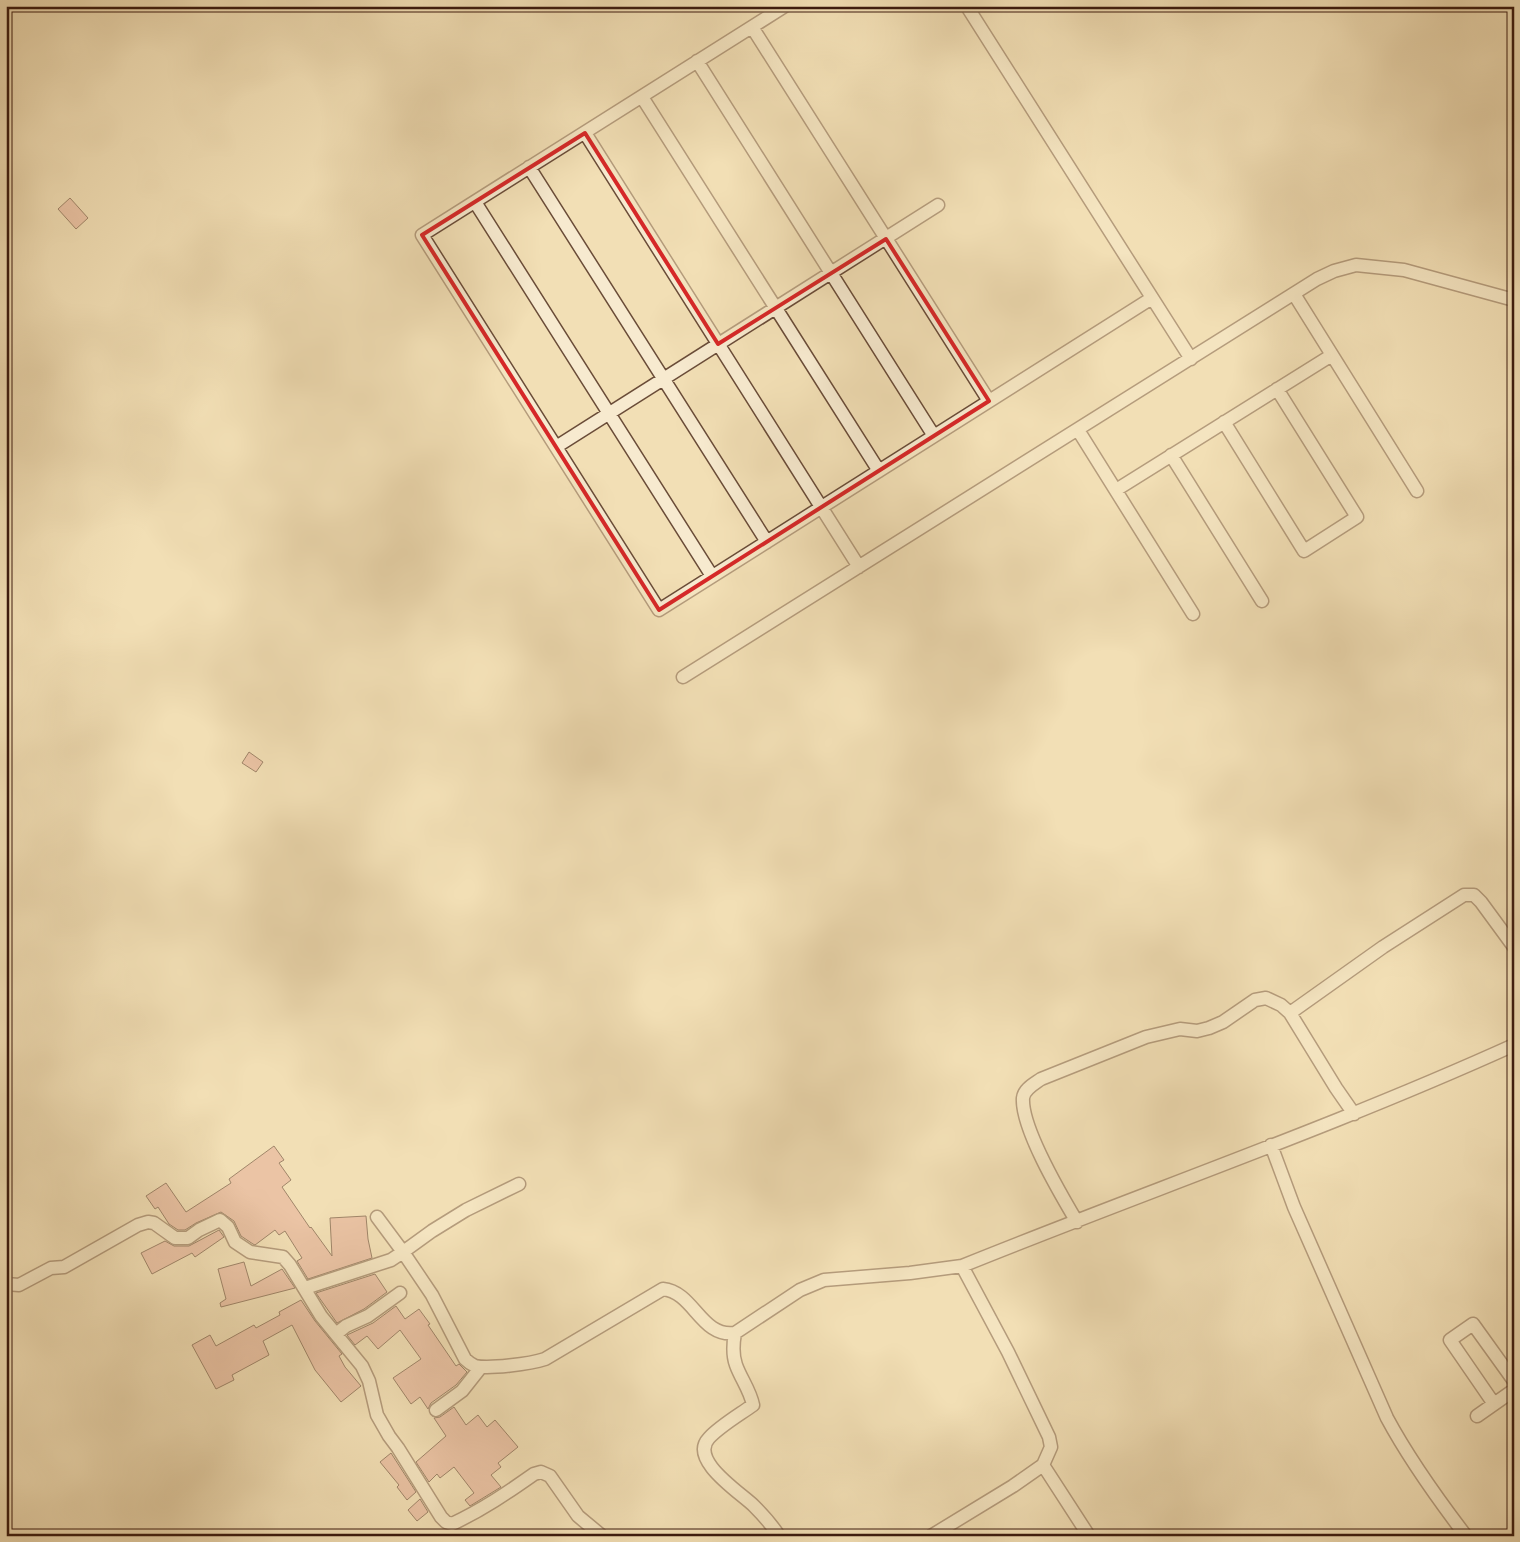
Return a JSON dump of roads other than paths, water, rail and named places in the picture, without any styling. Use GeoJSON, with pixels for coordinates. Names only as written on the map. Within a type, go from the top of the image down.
{"type":"FeatureCollection","features":[{"type":"Feature","properties":{"kind":"street"},"geometry":{"type":"LineString","coordinates":[[785,6],[422,235],[659,610],[1152,298]]}},
{"type":"Feature","properties":{"kind":"street"},"geometry":{"type":"LineString","coordinates":[[968,8],[1191,359]]}},
{"type":"Feature","properties":{"kind":"street"},"geometry":{"type":"LineString","coordinates":[[752,27],[989,401]]}},
{"type":"Feature","properties":{"kind":"street"},"geometry":{"type":"LineString","coordinates":[[697,62],[934,436]]}},
{"type":"Feature","properties":{"kind":"street"},"geometry":{"type":"LineString","coordinates":[[642,96],[879,471]]}},
{"type":"Feature","properties":{"kind":"street"},"geometry":{"type":"LineString","coordinates":[[585,133],[859,567]]}},
{"type":"Feature","properties":{"kind":"street"},"geometry":{"type":"LineString","coordinates":[[530,167],[766,542]]}},
{"type":"Feature","properties":{"kind":"street"},"geometry":{"type":"LineString","coordinates":[[475,202],[712,576]]}},
{"type":"Feature","properties":{"kind":"street"},"geometry":{"type":"LineString","coordinates":[[556,447],[938,205]]}},
{"type":"Feature","properties":{"kind":"street"},"geometry":{"type":"LineString","coordinates":[[682,677],[1317,279],[1334,271],[1356,265],[1404,270],[1514,300]]}},
{"type":"Feature","properties":{"kind":"street"},"geometry":{"type":"LineString","coordinates":[[1294,294],[1417,491]]}},
{"type":"Feature","properties":{"kind":"street"},"geometry":{"type":"LineString","coordinates":[[1116,490],[1332,355]]}},
{"type":"Feature","properties":{"kind":"street"},"geometry":{"type":"LineString","coordinates":[[1224,422],[1304,551],[1358,518],[1277,389]]}},
{"type":"Feature","properties":{"kind":"street"},"geometry":{"type":"LineString","coordinates":[[1078,430],[1193,614]]}},
{"type":"Feature","properties":{"kind":"street"},"geometry":{"type":"LineString","coordinates":[[1171,456],[1262,601]]}},
{"type":"Feature","properties":{"kind":"street"},"geometry":{"type":"LineString","coordinates":[[1290,1013],[1383,947],[1464,895],[1474,895],[1481,902],[1514,947]]}},
{"type":"Feature","properties":{"kind":"street"},"geometry":{"type":"LineString","coordinates":[[1077,1222],[1064,1201],[1034,1141],[1025,1113],[1023,1096],[1030,1086],[1041,1079],[1146,1037],[1180,1029],[1197,1031],[1210,1028],[1223,1022],[1255,1000],[1266,998],[1281,1004],[1290,1013],[1354,1114]]}},
{"type":"Feature","properties":{"kind":"street"},"geometry":{"type":"LineString","coordinates":[[377,1217],[432,1295],[465,1359],[472,1365],[481,1366],[531,1364],[545,1360],[630,1307],[663,1289],[673,1290],[680,1295],[713,1330],[726,1334],[735,1333],[800,1290],[824,1280],[910,1273],[962,1266],[1354,1114],[1514,1045]]}},
{"type":"Feature","properties":{"kind":"street"},"geometry":{"type":"LineString","coordinates":[[1271,1145],[1294,1207],[1387,1418],[1400,1443],[1426,1482],[1466,1536]]}},
{"type":"Feature","properties":{"kind":"street"},"geometry":{"type":"LineString","coordinates":[[305,1288],[391,1260],[466,1210],[519,1184]]}},
{"type":"Feature","properties":{"kind":"street"},"geometry":{"type":"LineString","coordinates":[[6,1284],[10,1286],[19,1285],[51,1268],[64,1266],[148,1222],[154,1223],[175,1238],[188,1238],[199,1230],[220,1220],[228,1227],[236,1242],[250,1252],[282,1256],[290,1264],[321,1316],[362,1366],[369,1381],[377,1415],[388,1436],[398,1448],[446,1522],[452,1524],[473,1514],[493,1503],[534,1474],[541,1472],[550,1476],[578,1516],[602,1536]]}},
{"type":"Feature","properties":{"kind":"street"},"geometry":{"type":"LineString","coordinates":[[931,1536],[1013,1486],[1043,1465],[1051,1448],[1049,1438],[1008,1352],[962,1266]]}},
{"type":"Feature","properties":{"kind":"street"},"geometry":{"type":"LineString","coordinates":[[336,1334],[346,1326],[368,1316],[400,1293]]}},
{"type":"Feature","properties":{"kind":"street"},"geometry":{"type":"LineString","coordinates":[[1494,1404],[1450,1340],[1473,1324],[1514,1382]]}},
{"type":"Feature","properties":{"kind":"street"},"geometry":{"type":"LineString","coordinates":[[735,1333],[732,1351],[736,1365],[752,1397],[753,1405],[708,1439],[704,1448],[705,1457],[714,1471],[754,1505],[779,1536]]}},
{"type":"Feature","properties":{"kind":"street"},"geometry":{"type":"LineString","coordinates":[[436,1410],[462,1391],[481,1366]]}},
{"type":"Feature","properties":{"kind":"street"},"geometry":{"type":"LineString","coordinates":[[1477,1416],[1514,1390]]}},
{"type":"Feature","properties":{"kind":"street"},"geometry":{"type":"LineString","coordinates":[[1043,1465],[1089,1536]]}}]}
